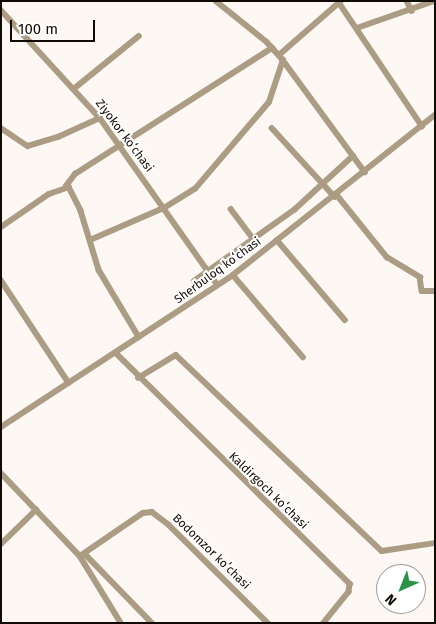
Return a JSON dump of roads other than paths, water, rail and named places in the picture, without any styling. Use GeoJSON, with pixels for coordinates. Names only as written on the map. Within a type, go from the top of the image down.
{"type":"FeatureCollection","features":[{"type":"Feature","properties":{"kind":"street"},"geometry":{"type":"LineString","coordinates":[[216,1],[281,57],[365,172]]}},
{"type":"Feature","properties":{"kind":"street"},"geometry":{"type":"LineString","coordinates":[[407,1],[412,11]]}},
{"type":"Feature","properties":{"kind":"street"},"geometry":{"type":"LineString","coordinates":[[357,28],[412,11],[434,1]]}},
{"type":"Feature","properties":{"kind":"street"},"geometry":{"type":"LineString","coordinates":[[90,240],[164,208],[195,189],[258,119],[269,102],[281,57],[340,2],[422,126]]}},
{"type":"Feature","properties":{"kind":"street","name":"Ziyokor koʻchasi"},"geometry":{"type":"LineString","coordinates":[[1,10],[75,88],[100,118],[218,285]]}},
{"type":"Feature","properties":{"kind":"street"},"geometry":{"type":"LineString","coordinates":[[75,88],[139,36]]}},
{"type":"Feature","properties":{"kind":"street"},"geometry":{"type":"LineString","coordinates":[[1,227],[49,194],[66,186],[75,174],[122,147],[272,48]]}},
{"type":"Feature","properties":{"kind":"street","name":"Sherbuloq koʻchasi"},"geometry":{"type":"LineString","coordinates":[[1,426],[116,353],[233,275],[336,196],[435,115]]}},
{"type":"Feature","properties":{"kind":"street"},"geometry":{"type":"LineString","coordinates":[[1,128],[28,146],[58,137],[100,118]]}},
{"type":"Feature","properties":{"kind":"street"},"geometry":{"type":"LineString","coordinates":[[272,128],[336,196],[387,257],[420,277],[422,291],[435,291]]}},
{"type":"Feature","properties":{"kind":"street"},"geometry":{"type":"LineString","coordinates":[[194,281],[254,240],[353,156]]}},
{"type":"Feature","properties":{"kind":"street"},"geometry":{"type":"LineString","coordinates":[[66,186],[75,193],[99,270],[139,337]]}},
{"type":"Feature","properties":{"kind":"street"},"geometry":{"type":"LineString","coordinates":[[231,208],[254,240]]}},
{"type":"Feature","properties":{"kind":"street"},"geometry":{"type":"LineString","coordinates":[[278,240],[345,320]]}},
{"type":"Feature","properties":{"kind":"street"},"geometry":{"type":"LineString","coordinates":[[233,275],[303,357]]}},
{"type":"Feature","properties":{"kind":"street"},"geometry":{"type":"LineString","coordinates":[[2,281],[69,383]]}},
{"type":"Feature","properties":{"kind":"street","name":"Kaldirgoch koʻchasi"},"geometry":{"type":"LineString","coordinates":[[116,353],[138,378],[350,584],[349,592],[324,623]]}},
{"type":"Feature","properties":{"kind":"street"},"geometry":{"type":"LineString","coordinates":[[138,378],[169,357],[176,355],[184,360],[382,551],[435,543]]}},
{"type":"Feature","properties":{"kind":"street"},"geometry":{"type":"LineString","coordinates":[[1,473],[36,510],[152,623]]}},
{"type":"Feature","properties":{"kind":"street"},"geometry":{"type":"LineString","coordinates":[[1,544],[36,510]]}},
{"type":"Feature","properties":{"kind":"street","name":"Bodomzor koʻchasi"},"geometry":{"type":"LineString","coordinates":[[82,555],[143,513],[152,512],[170,525],[268,623]]}},
{"type":"Feature","properties":{"kind":"street"},"geometry":{"type":"LineString","coordinates":[[82,555],[121,623]]}}]}
